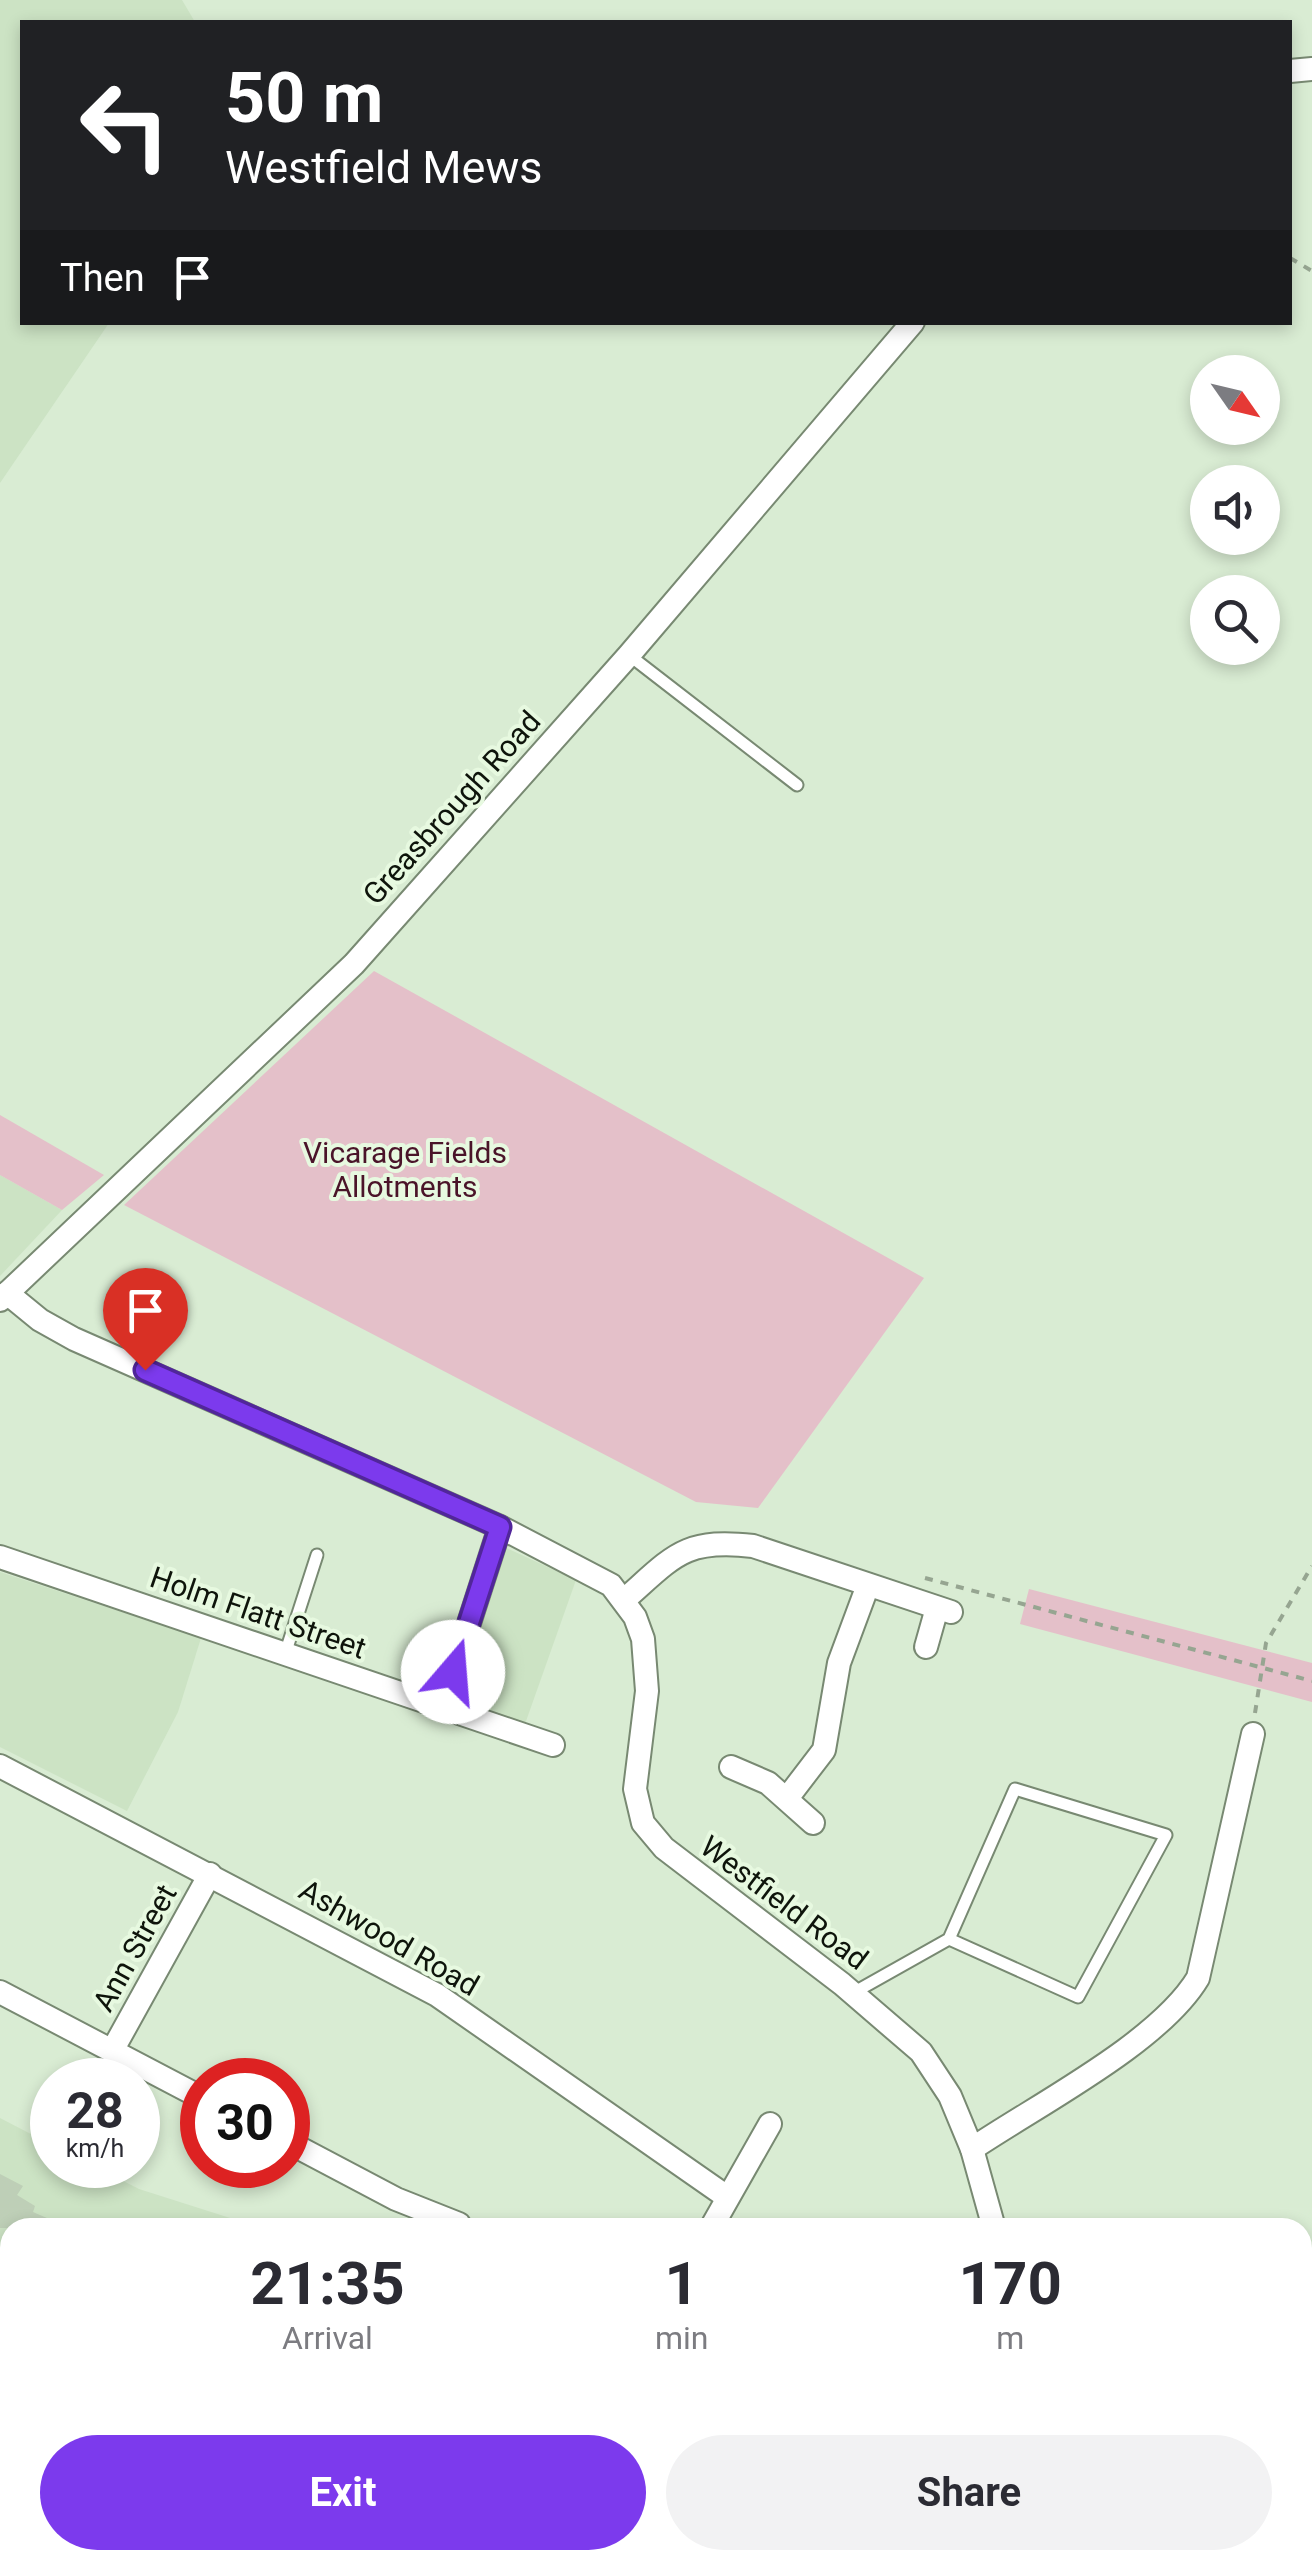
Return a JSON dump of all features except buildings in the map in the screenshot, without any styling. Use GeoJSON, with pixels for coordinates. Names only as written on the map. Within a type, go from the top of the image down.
{"type":"FeatureCollection","features":[{"type":"Feature","properties":{"kind":"street","name":"Greasbrough Road"},"geometry":{"type":"LineString","coordinates":[[3,1296],[354,964],[629,655],[910,325]]}},
{"type":"Feature","properties":{"kind":"street"},"geometry":{"type":"LineString","coordinates":[[3,1296],[74,1338],[500,1527],[600,1576],[624,1600],[674,1557],[704,1542],[754,1546],[944,1610],[926,1647]]}},
{"type":"Feature","properties":{"kind":"street"},"geometry":{"type":"LineString","coordinates":[[442,1708],[500,1527]]}},
{"type":"Feature","properties":{"kind":"street","name":"Holm Flatt Street"},"geometry":{"type":"LineString","coordinates":[[0,1557],[552,1745]]}},
{"type":"Feature","properties":{"kind":"street"},"geometry":{"type":"LineString","coordinates":[[788,1798],[824,1750],[838,1663],[868,1585]]}},
{"type":"Feature","properties":{"kind":"street","name":"Westfield Road"},"geometry":{"type":"LineString","coordinates":[[624,1600],[643,1640],[647,1662],[635,1789],[643,1823],[664,1848],[853,1993],[921,2052],[950,2096],[972,2150],[991,2218]]}},
{"type":"Feature","properties":{"kind":"street"},"geometry":{"type":"LineString","coordinates":[[972,2150],[1126,2047],[1186,1998],[1198,1978],[1254,1734]]}},
{"type":"Feature","properties":{"kind":"street","name":"Ashwood Road"},"geometry":{"type":"LineString","coordinates":[[0,1766],[438,1995],[728,2197]]}},
{"type":"Feature","properties":{"kind":"street"},"geometry":{"type":"LineString","coordinates":[[731,1767],[788,1798],[812,1823]]}},
{"type":"Feature","properties":{"kind":"street","name":"Ann Street"},"geometry":{"type":"LineString","coordinates":[[112,2051],[210,1874]]}},
{"type":"Feature","properties":{"kind":"street"},"geometry":{"type":"LineString","coordinates":[[0,1992],[180,2087]]}},
{"type":"Feature","properties":{"kind":"street"},"geometry":{"type":"LineString","coordinates":[[716,2218],[770,2124]]}},
{"type":"Feature","properties":{"kind":"street"},"geometry":{"type":"LineString","coordinates":[[310,2153],[444,2218]]}},
{"type":"Feature","properties":{"kind":"lane"},"geometry":{"type":"LineString","coordinates":[[629,655],[796,784]]}},
{"type":"Feature","properties":{"kind":"lane"},"geometry":{"type":"LineString","coordinates":[[285,1654],[317,1555]]}},
{"type":"Feature","properties":{"kind":"lane"},"geometry":{"type":"LineString","coordinates":[[853,1993],[949,1939],[1015,1789],[1166,1834],[1078,1997],[949,1939]]}},
{"type":"Feature","properties":{"kind":"path"},"geometry":{"type":"LineString","coordinates":[[1254,1734],[1266,1643],[1312,1566]]}},
{"type":"Feature","properties":{"kind":"path"},"geometry":{"type":"LineString","coordinates":[[908,1598],[917,1576],[1312,1681]]}},
{"type":"Feature","properties":{"kind":"shaded area"},"geometry":{"type":"Polygon","coordinates":[[[0,0],[182,0],[194,20],[20,20],[20,325],[108,325],[0,483],[0,0]]]}},
{"type":"Feature","properties":{"kind":"shaded area"},"geometry":{"type":"Polygon","coordinates":[[[0,1175],[62,1210],[0,1276],[0,1175]]]}},
{"type":"Feature","properties":{"kind":"shaded area"},"geometry":{"type":"Polygon","coordinates":[[[504,1547],[576,1580],[525,1724],[452,1701],[504,1547]]]}},
{"type":"Feature","properties":{"kind":"shaded area"},"geometry":{"type":"Polygon","coordinates":[[[0,1572],[201,1638],[178,1712],[127,1811],[0,1747],[0,1572]]]}},
{"type":"Feature","properties":{"kind":"shaded area"},"geometry":{"type":"Polygon","coordinates":[[[0,2118],[30,2134],[30,2188],[137,2188],[230,2218],[0,2218],[0,2118]]]}},
{"type":"Feature","properties":{"kind":"green space","name":"Vicarage Fields Allotments"},"geometry":{"type":"Polygon","coordinates":[[[374,971],[924,1278],[758,1508],[696,1502],[124,1205],[374,971]]]}},
{"type":"Feature","properties":{"kind":"green space"},"geometry":{"type":"Polygon","coordinates":[[[0,1115],[104,1175],[62,1210],[0,1175],[0,1115]]]}},
{"type":"Feature","properties":{"kind":"green space"},"geometry":{"type":"Polygon","coordinates":[[[1029,1589],[1312,1663],[1312,1702],[1020,1624],[1029,1589]]]}},
{"type":"Feature","properties":{"kind":"route"},"geometry":{"type":"LineString","coordinates":[[145,1370],[500,1527],[453,1672]]}}]}
